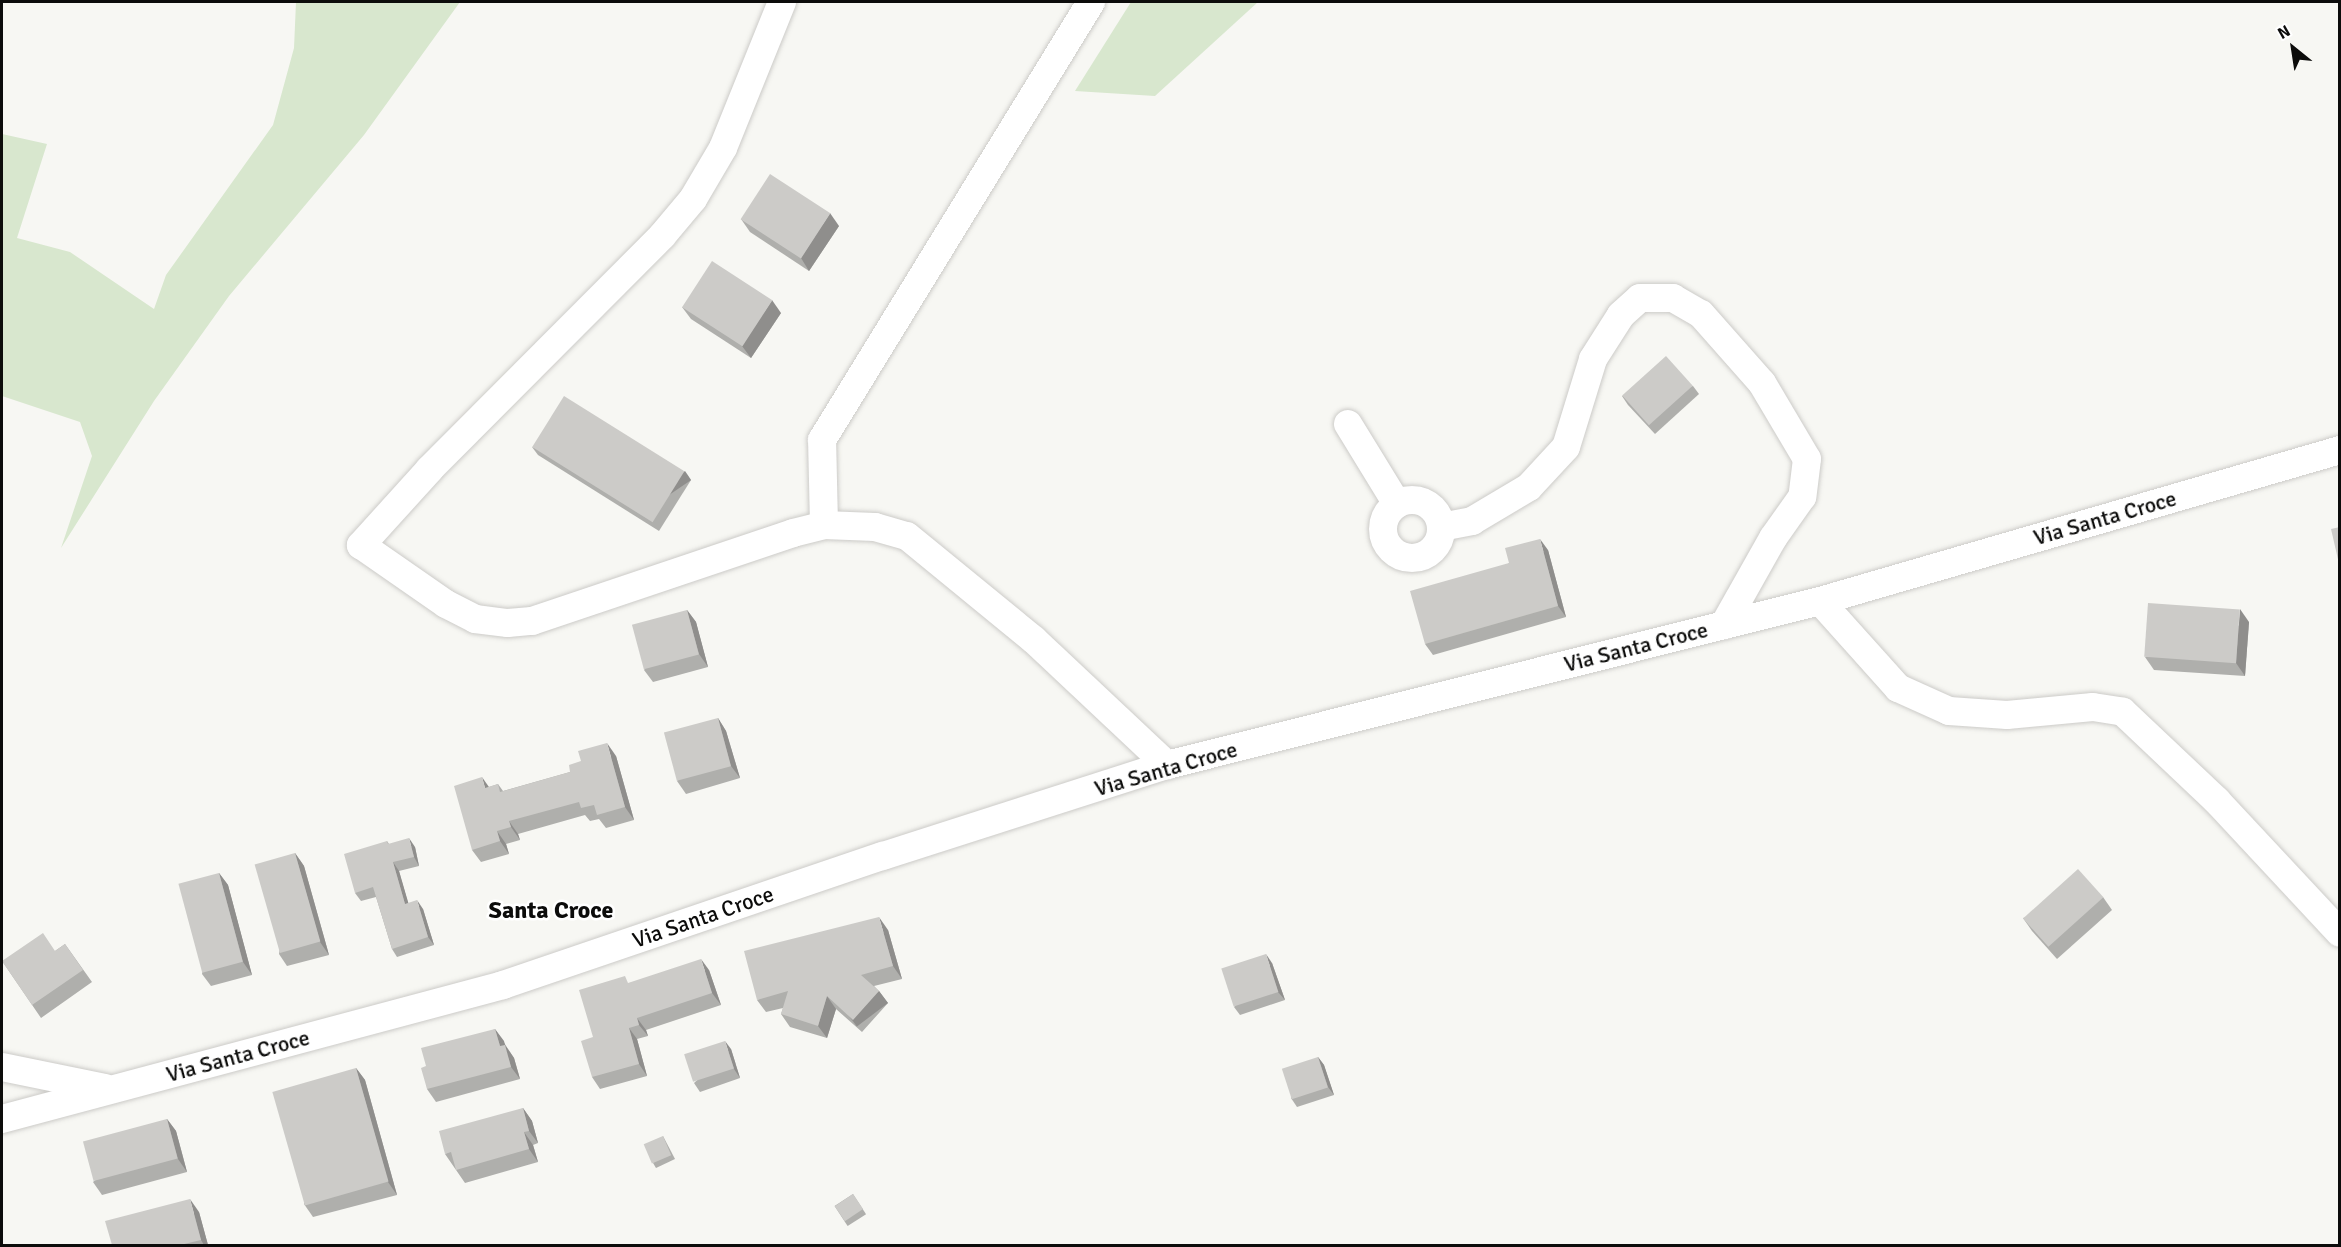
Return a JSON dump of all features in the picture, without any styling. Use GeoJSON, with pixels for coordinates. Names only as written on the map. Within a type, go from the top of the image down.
{"type":"FeatureCollection","features":[{"type":"Feature","properties":{"kind":"street"},"geometry":{"type":"LineString","coordinates":[[782,2],[723,148],[693,199],[662,236],[430,469],[361,545],[446,604],[475,619],[508,623],[532,621],[793,533],[824,525],[875,527],[907,536],[1034,640],[1167,765]]}},
{"type":"Feature","properties":{"kind":"street"},"geometry":{"type":"LineString","coordinates":[[824,525],[822,440],[1090,2]]}},
{"type":"Feature","properties":{"kind":"street"},"geometry":{"type":"LineString","coordinates":[[1441,527],[1472,520],[1529,487],[1566,447],[1593,359],[1621,315],[1640,298],[1673,298],[1701,314],[1762,383],[1807,459],[1802,497],[1773,538],[1724,625]]}},
{"type":"Feature","properties":{"kind":"street"},"geometry":{"type":"LineString","coordinates":[[1348,424],[1397,504]]}},
{"type":"Feature","properties":{"kind":"street","name":"Via Santa Croce"},"geometry":{"type":"LineString","coordinates":[[2,1119],[503,985],[883,856],[1167,765],[1820,601],[2340,450]]}},
{"type":"Feature","properties":{"kind":"street"},"geometry":{"type":"LineString","coordinates":[[1406,501],[1425,503],[1433,509],[1441,527],[1436,545],[1430,552],[1412,558],[1403,557],[1388,546],[1383,537],[1384,518],[1397,504],[1406,501]]}},
{"type":"Feature","properties":{"kind":"street"},"geometry":{"type":"LineString","coordinates":[[1820,601],[1898,688],[1949,711],[2007,715],[2093,707],[2123,712],[2217,801],[2340,933]]}},
{"type":"Feature","properties":{"kind":"street"},"geometry":{"type":"LineString","coordinates":[[1128,778],[1138,738]]}},
{"type":"Feature","properties":{"kind":"street"},"geometry":{"type":"LineString","coordinates":[[2,1067],[111,1089]]}},
{"type":"Feature","properties":{"kind":"green space"},"geometry":{"type":"Polygon","coordinates":[[[296,2],[460,2],[364,135],[229,296],[154,401],[61,548],[92,456],[80,422],[2,396],[2,134],[47,144],[17,238],[70,252],[154,309],[166,275],[273,125],[294,48],[296,2]]]}},
{"type":"Feature","properties":{"kind":"green space"},"geometry":{"type":"Polygon","coordinates":[[[1131,2],[1258,2],[1155,96],[1075,91],[1131,2]]]}},
{"type":"Feature","properties":{"kind":"building"},"geometry":{"type":"Polygon","coordinates":[[[770,174],[830,213],[801,259],[741,219],[770,174]]]}},
{"type":"Feature","properties":{"kind":"building"},"geometry":{"type":"Polygon","coordinates":[[[712,261],[772,300],[742,346],[682,307],[712,261]]]}},
{"type":"Feature","properties":{"kind":"building"},"geometry":{"type":"Polygon","coordinates":[[[1666,356],[1693,386],[1649,425],[1622,395],[1666,356]]]}},
{"type":"Feature","properties":{"kind":"building"},"geometry":{"type":"Polygon","coordinates":[[[564,396],[684,471],[653,522],[532,447],[564,396]]]}},
{"type":"Feature","properties":{"kind":"building"},"geometry":{"type":"Polygon","coordinates":[[[2340,527],[2340,568],[2331,529],[2340,527]]]}},
{"type":"Feature","properties":{"kind":"building"},"geometry":{"type":"Polygon","coordinates":[[[1540,539],[1558,606],[1425,644],[1410,591],[1509,563],[1505,548],[1540,539]]]}},
{"type":"Feature","properties":{"kind":"building"},"geometry":{"type":"Polygon","coordinates":[[[2148,603],[2240,609],[2236,663],[2144,657],[2148,603]]]}},
{"type":"Feature","properties":{"kind":"building"},"geometry":{"type":"Polygon","coordinates":[[[687,610],[699,654],[644,669],[632,625],[687,610]]]}},
{"type":"Feature","properties":{"kind":"building"},"geometry":{"type":"Polygon","coordinates":[[[718,718],[731,766],[677,781],[664,732],[718,718]]]}},
{"type":"Feature","properties":{"kind":"building"},"geometry":{"type":"Polygon","coordinates":[[[607,743],[625,807],[597,815],[594,805],[581,808],[579,802],[509,821],[511,827],[497,831],[500,841],[472,850],[454,786],[482,777],[485,788],[498,784],[500,792],[570,772],[569,765],[581,761],[578,751],[607,743]]]}},
{"type":"Feature","properties":{"kind":"building"},"geometry":{"type":"Polygon","coordinates":[[[409,838],[414,857],[393,862],[405,904],[417,900],[428,937],[392,949],[373,887],[355,893],[344,854],[387,841],[388,844],[409,838]]]}},
{"type":"Feature","properties":{"kind":"building"},"geometry":{"type":"Polygon","coordinates":[[[295,853],[320,941],[280,953],[255,865],[295,853]]]}},
{"type":"Feature","properties":{"kind":"building"},"geometry":{"type":"Polygon","coordinates":[[[2078,869],[2103,897],[2048,947],[2023,919],[2078,869]]]}},
{"type":"Feature","properties":{"kind":"building"},"geometry":{"type":"Polygon","coordinates":[[[219,873],[243,962],[202,973],[178,884],[219,873]]]}},
{"type":"Feature","properties":{"kind":"building"},"geometry":{"type":"Polygon","coordinates":[[[879,917],[893,966],[861,975],[879,991],[853,1020],[827,996],[818,1026],[781,1014],[788,991],[757,1000],[744,951],[879,917]]]}},
{"type":"Feature","properties":{"kind":"building"},"geometry":{"type":"Polygon","coordinates":[[[43,933],[55,951],[65,944],[83,970],[32,1005],[2,961],[43,933]]]}},
{"type":"Feature","properties":{"kind":"building"},"geometry":{"type":"Polygon","coordinates":[[[1266,954],[1278,992],[1234,1007],[1221,969],[1266,954]]]}},
{"type":"Feature","properties":{"kind":"building"},"geometry":{"type":"Polygon","coordinates":[[[701,959],[712,993],[637,1018],[639,1025],[629,1028],[639,1064],[592,1077],[581,1041],[593,1037],[579,990],[625,976],[628,983],[701,959]]]}},
{"type":"Feature","properties":{"kind":"building"},"geometry":{"type":"Polygon","coordinates":[[[495,1029],[500,1046],[505,1045],[511,1067],[427,1089],[421,1068],[426,1066],[421,1048],[495,1029]]]}},
{"type":"Feature","properties":{"kind":"building"},"geometry":{"type":"Polygon","coordinates":[[[725,1041],[734,1069],[693,1082],[684,1054],[725,1041]]]}},
{"type":"Feature","properties":{"kind":"building"},"geometry":{"type":"Polygon","coordinates":[[[1318,1057],[1328,1087],[1292,1099],[1282,1069],[1318,1057]]]}},
{"type":"Feature","properties":{"kind":"building"},"geometry":{"type":"Polygon","coordinates":[[[356,1068],[389,1181],[305,1205],[272,1092],[356,1068]]]}},
{"type":"Feature","properties":{"kind":"building"},"geometry":{"type":"Polygon","coordinates":[[[523,1108],[529,1131],[524,1132],[529,1149],[456,1170],[451,1152],[445,1154],[439,1131],[523,1108]]]}},
{"type":"Feature","properties":{"kind":"building"},"geometry":{"type":"Polygon","coordinates":[[[167,1119],[178,1159],[94,1181],[83,1142],[167,1119]]]}},
{"type":"Feature","properties":{"kind":"building"},"geometry":{"type":"Polygon","coordinates":[[[663,1136],[671,1155],[652,1164],[644,1144],[663,1136]]]}},
{"type":"Feature","properties":{"kind":"building"},"geometry":{"type":"Polygon","coordinates":[[[853,1194],[863,1209],[845,1221],[835,1206],[853,1194]]]}},
{"type":"Feature","properties":{"kind":"building"},"geometry":{"type":"Polygon","coordinates":[[[190,1199],[201,1240],[180,1245],[112,1245],[105,1221],[190,1199]]]}},
{"type":"Feature","properties":{"kind":"district","name":"Santa Croce"},"geometry":{"type":"Point","coordinates":[551,911]}}]}
